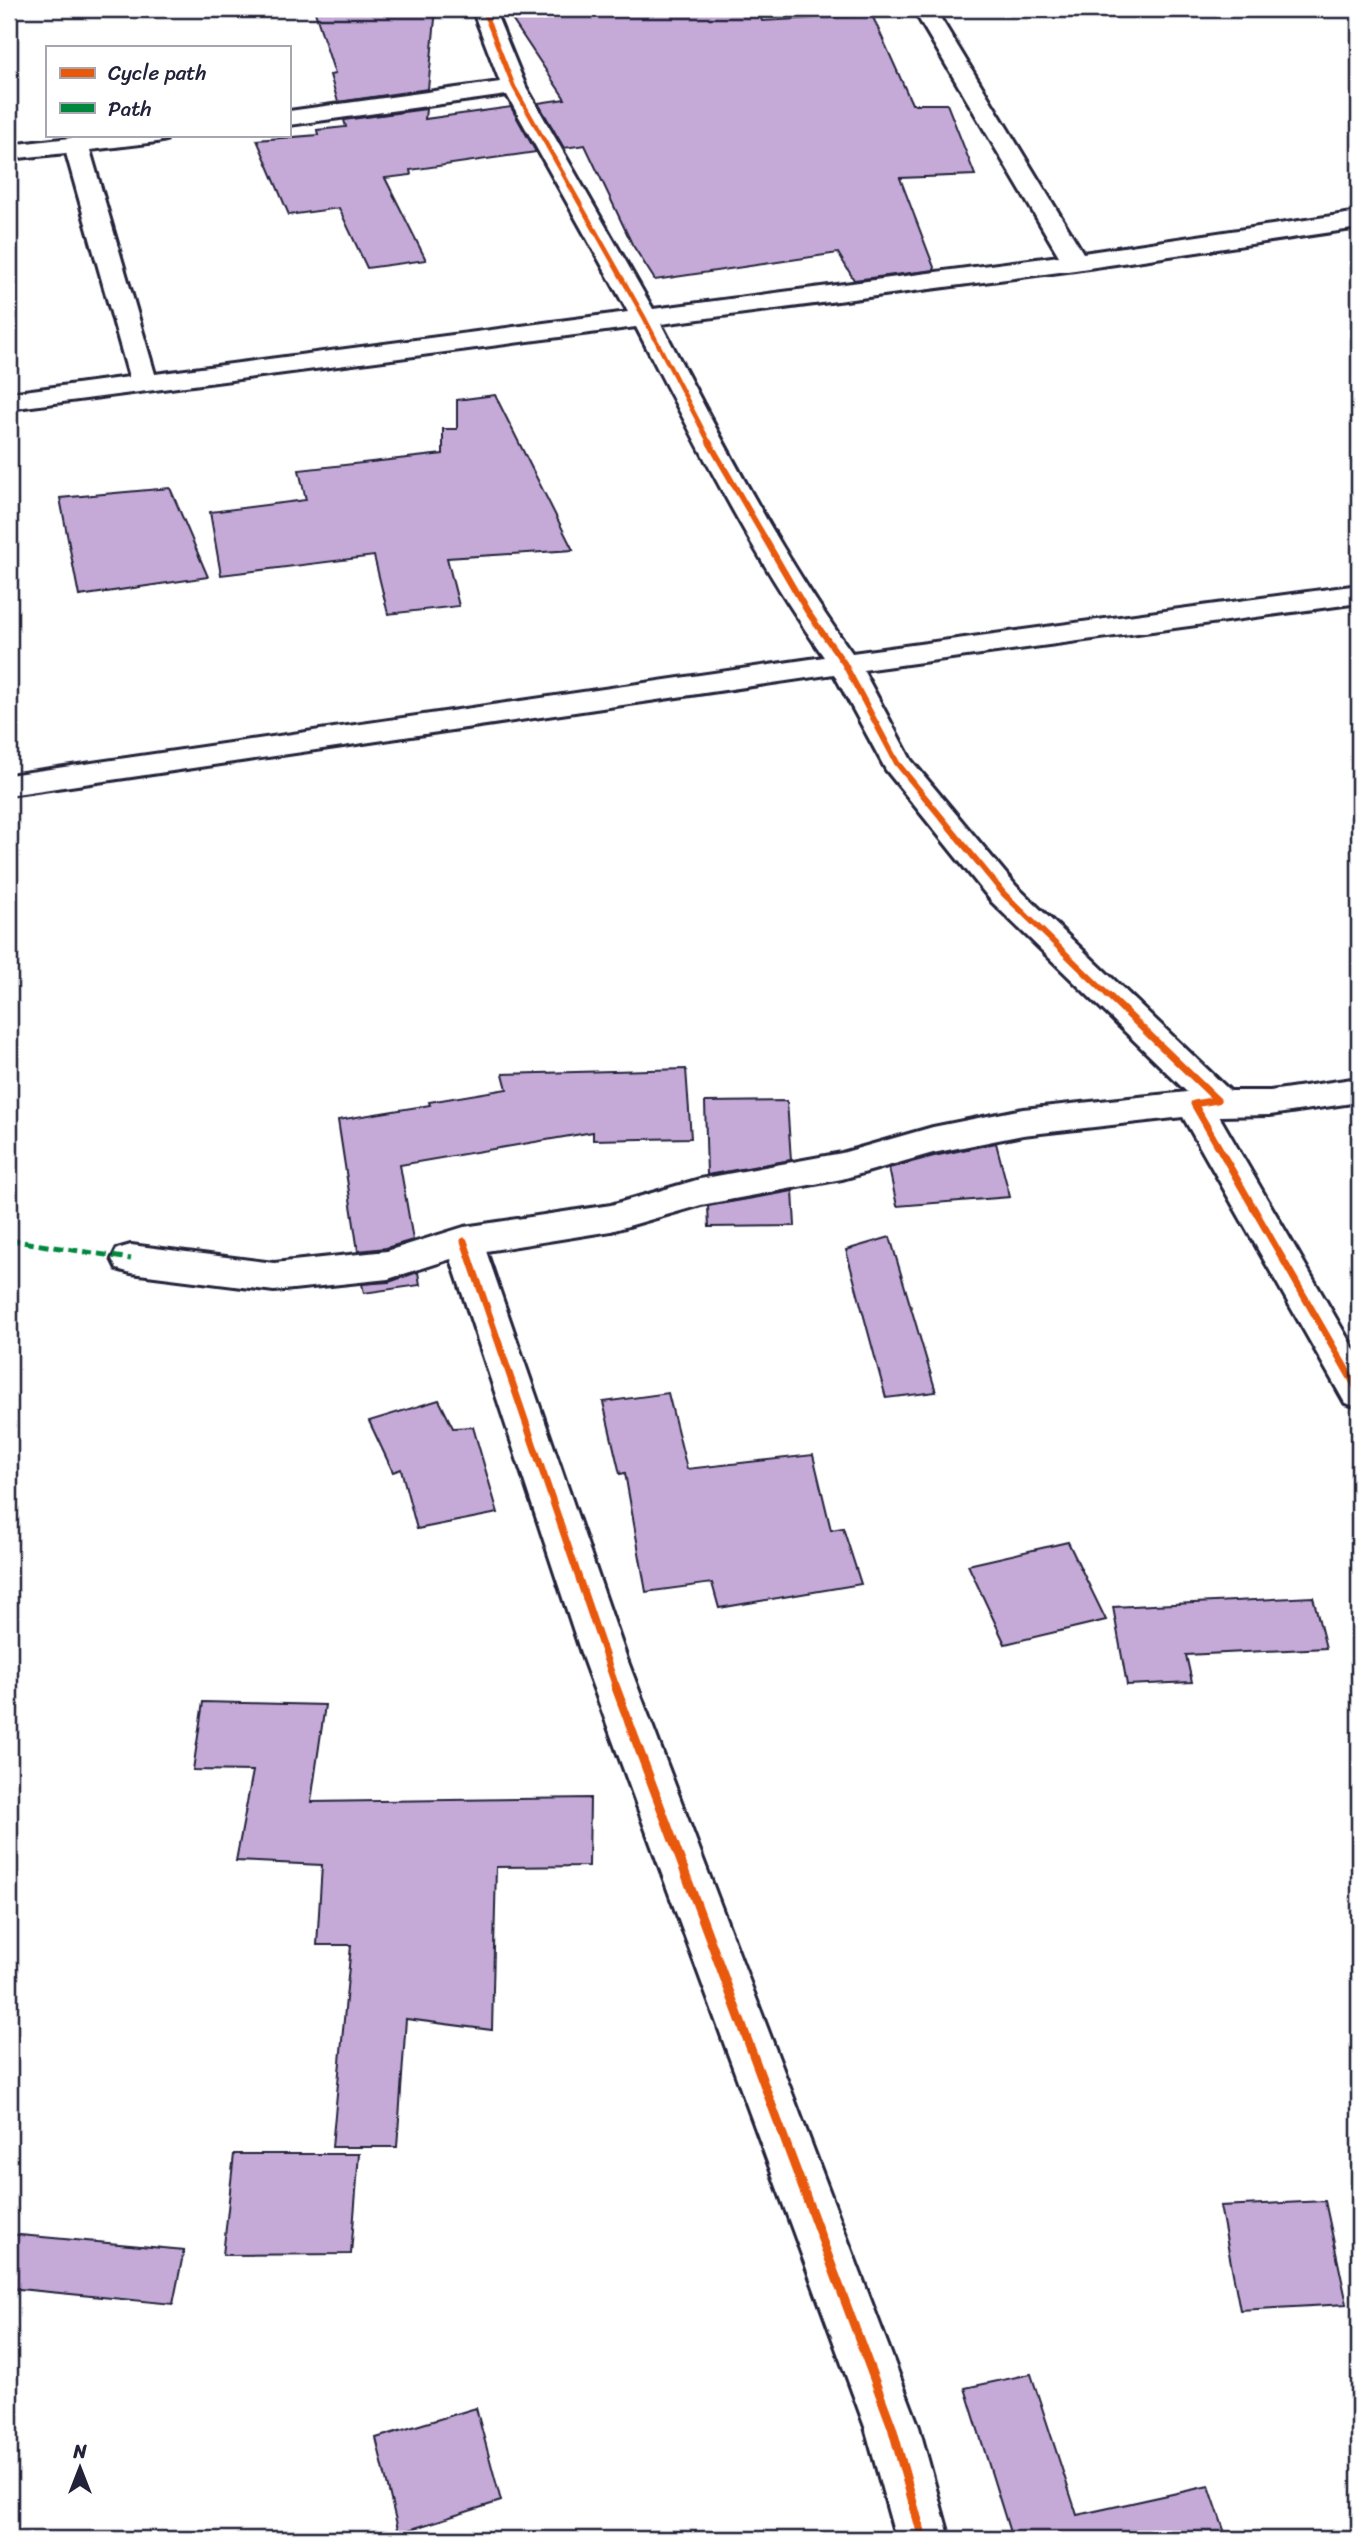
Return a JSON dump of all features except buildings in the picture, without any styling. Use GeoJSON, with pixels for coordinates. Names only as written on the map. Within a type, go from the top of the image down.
{"type":"FeatureCollection","features":[{"type":"Feature","properties":{"kind":"street"},"geometry":{"type":"LineString","coordinates":[[131,1259],[274,1277],[388,1265],[464,1241],[611,1218],[700,1192],[842,1166],[933,1140],[1023,1122],[1217,1100],[1004,894],[897,763],[844,663],[807,611],[712,447],[644,317],[514,87],[483,9]]}},
{"type":"Feature","properties":{"kind":"street"},"geometry":{"type":"LineString","coordinates":[[924,9],[1075,262]]}},
{"type":"Feature","properties":{"kind":"street"},"geometry":{"type":"LineString","coordinates":[[290,118],[514,87]]}},
{"type":"Feature","properties":{"kind":"street"},"geometry":{"type":"LineString","coordinates":[[9,152],[149,136]]}},
{"type":"Feature","properties":{"kind":"street"},"geometry":{"type":"LineString","coordinates":[[76,145],[144,383]]}},
{"type":"Feature","properties":{"kind":"street"},"geometry":{"type":"LineString","coordinates":[[9,401],[1075,262],[1359,220]]}},
{"type":"Feature","properties":{"kind":"street"},"geometry":{"type":"LineString","coordinates":[[9,785],[844,663],[1359,594]]}},
{"type":"Feature","properties":{"kind":"street"},"geometry":{"type":"LineString","coordinates":[[1194,1104],[1270,1103],[1359,1090]]}},
{"type":"Feature","properties":{"kind":"street"},"geometry":{"type":"LineString","coordinates":[[1194,1104],[1359,1392]]}},
{"type":"Feature","properties":{"kind":"street"},"geometry":{"type":"LineString","coordinates":[[464,1241],[605,1659],[892,2427],[923,2539]]}},
{"type":"Feature","properties":{"kind":"marked path"},"geometry":{"type":"LineString","coordinates":[[9,1240],[131,1259]]}},
{"type":"Feature","properties":{"kind":"cycle path"},"geometry":{"type":"LineString","coordinates":[[483,9],[514,87],[644,317],[712,447],[807,611],[844,663],[897,763],[1004,894],[1217,1100],[1194,1104],[1359,1392]]}},
{"type":"Feature","properties":{"kind":"cycle path"},"geometry":{"type":"LineString","coordinates":[[464,1241],[605,1659],[892,2427],[923,2539]]}}]}
